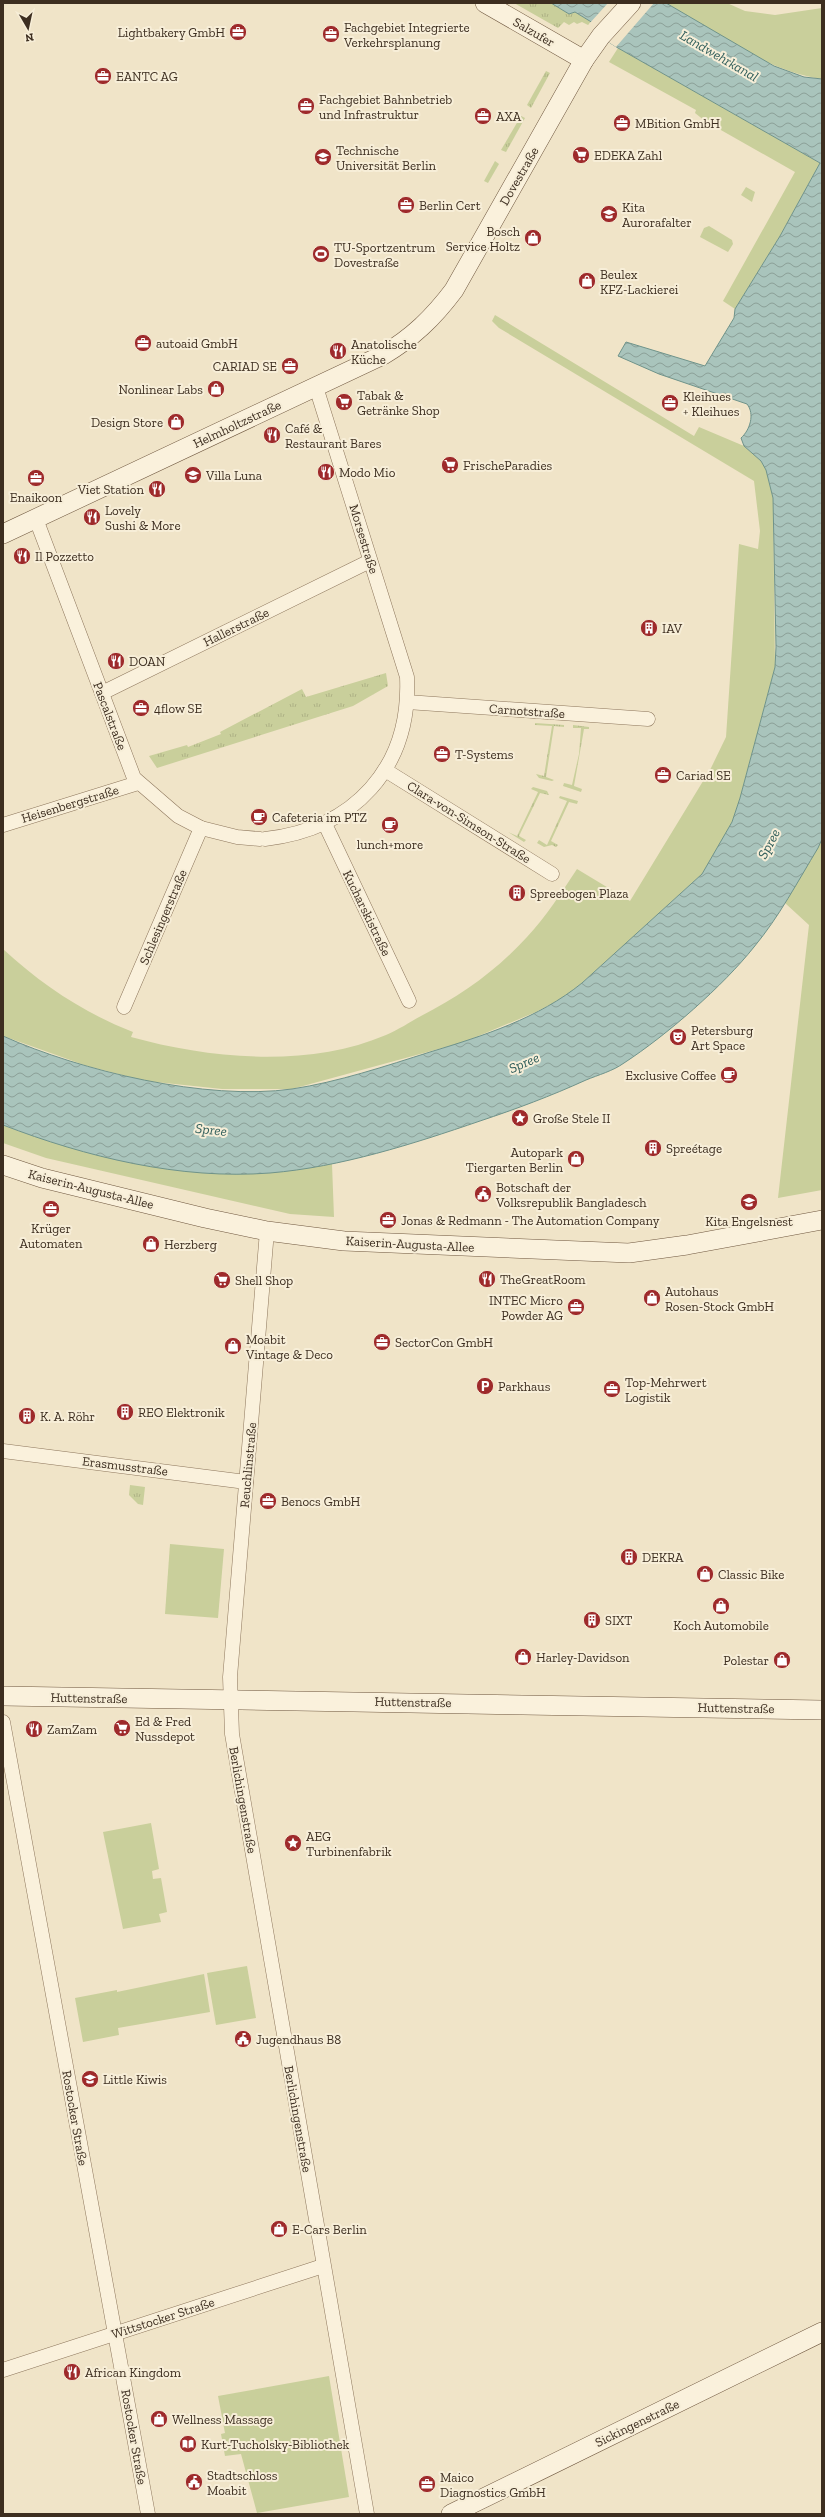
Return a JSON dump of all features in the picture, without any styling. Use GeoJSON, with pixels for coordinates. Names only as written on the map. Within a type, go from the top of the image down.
{"type":"FeatureCollection","features":[{"type":"Feature","properties":{"kind":"street","name":"Salzufer"},"geometry":{"type":"LineString","coordinates":[[485,3],[584,60]]}},
{"type":"Feature","properties":{"kind":"street","name":"Dovestraße"},"geometry":{"type":"LineString","coordinates":[[454,290],[584,60],[600,36],[631,3]]}},
{"type":"Feature","properties":{"kind":"street","name":"Helmholtzstraße"},"geometry":{"type":"LineString","coordinates":[[3,534],[383,355],[409,338],[436,314],[454,290]]}},
{"type":"Feature","properties":{"kind":"street","name":"Morsestraße"},"geometry":{"type":"LineString","coordinates":[[316,387],[407,677],[407,697]]}},
{"type":"Feature","properties":{"kind":"street","name":"Pascalstraße"},"geometry":{"type":"LineString","coordinates":[[36,519],[138,783],[178,816],[201,828],[237,837],[263,839],[295,834],[325,824],[360,800],[385,770],[403,731],[407,697]]}},
{"type":"Feature","properties":{"kind":"street","name":"Hallerstraße"},"geometry":{"type":"LineString","coordinates":[[102,693],[370,561]]}},
{"type":"Feature","properties":{"kind":"street","name":"Carnotstraße"},"geometry":{"type":"LineString","coordinates":[[407,697],[648,719]]}},
{"type":"Feature","properties":{"kind":"street","name":"Clara-von-Simson-Straße"},"geometry":{"type":"LineString","coordinates":[[385,770],[552,874]]}},
{"type":"Feature","properties":{"kind":"street","name":"Heisenbergstraße"},"geometry":{"type":"LineString","coordinates":[[3,825],[138,783]]}},
{"type":"Feature","properties":{"kind":"street","name":"Kucharskistraße"},"geometry":{"type":"LineString","coordinates":[[325,824],[409,1001]]}},
{"type":"Feature","properties":{"kind":"street","name":"Schlesingerstraße"},"geometry":{"type":"LineString","coordinates":[[124,1007],[201,828]]}},
{"type":"Feature","properties":{"kind":"street","name":"Kaiserin-Augusta-Allee"},"geometry":{"type":"LineString","coordinates":[[3,1165],[57,1182],[268,1231],[344,1241],[629,1253],[687,1245],[822,1220]]}},
{"type":"Feature","properties":{"kind":"street","name":"Reuchlinstraße"},"geometry":{"type":"LineString","coordinates":[[231,1700],[230,1677],[268,1231]]}},
{"type":"Feature","properties":{"kind":"street","name":"Erasmusstraße"},"geometry":{"type":"LineString","coordinates":[[3,1451],[246,1482]]}},
{"type":"Feature","properties":{"kind":"street","name":"Huttenstraße"},"geometry":{"type":"LineString","coordinates":[[3,1696],[822,1710]]}},
{"type":"Feature","properties":{"kind":"street","name":"Berlichingenstraße"},"geometry":{"type":"LineString","coordinates":[[231,1700],[232,1734],[367,2514]]}},
{"type":"Feature","properties":{"kind":"street","name":"Rostocker Straße"},"geometry":{"type":"LineString","coordinates":[[3,1722],[148,2514]]}},
{"type":"Feature","properties":{"kind":"street","name":"Wittstocker Straße"},"geometry":{"type":"LineString","coordinates":[[3,2370],[324,2266]]}},
{"type":"Feature","properties":{"kind":"street","name":"Sickingenstraße"},"geometry":{"type":"LineString","coordinates":[[451,2514],[822,2332]]}},
{"type":"Feature","properties":{"kind":"green space"},"geometry":{"type":"Polygon","coordinates":[[[514,3],[551,3],[569,14],[575,12],[591,22],[588,25],[582,22],[577,24],[574,22],[569,25],[564,22],[558,28],[514,3]]]}},
{"type":"Feature","properties":{"kind":"green space"},"geometry":{"type":"Polygon","coordinates":[[[666,3],[727,3],[745,11],[775,15],[822,8],[822,79],[801,75],[780,68],[761,59],[722,38],[666,3]]]}},
{"type":"Feature","properties":{"kind":"green space"},"geometry":{"type":"Polygon","coordinates":[[[618,48],[820,163],[780,236],[735,309],[723,301],[795,172],[705,121],[695,113],[696,110],[609,62],[618,48]]]}},
{"type":"Feature","properties":{"kind":"green space"},"geometry":{"type":"Polygon","coordinates":[[[546,71],[550,73],[531,108],[527,105],[546,71]]]}},
{"type":"Feature","properties":{"kind":"green space"},"geometry":{"type":"Polygon","coordinates":[[[521,116],[525,118],[506,152],[501,150],[521,116]]]}},
{"type":"Feature","properties":{"kind":"green space"},"geometry":{"type":"Polygon","coordinates":[[[495,161],[499,164],[488,183],[484,181],[495,161]]]}},
{"type":"Feature","properties":{"kind":"green space"},"geometry":{"type":"Polygon","coordinates":[[[746,187],[755,192],[752,202],[741,195],[746,187]]]}},
{"type":"Feature","properties":{"kind":"green space"},"geometry":{"type":"Polygon","coordinates":[[[709,226],[732,240],[733,244],[728,252],[700,237],[704,228],[709,226]]]}},
{"type":"Feature","properties":{"kind":"green space"},"geometry":{"type":"Polygon","coordinates":[[[495,315],[694,436],[699,427],[744,446],[761,461],[766,470],[773,498],[775,667],[740,798],[732,822],[702,874],[565,997],[536,1012],[464,1042],[292,1089],[222,1089],[146,1081],[87,1066],[3,1036],[3,949],[48,986],[64,997],[98,1016],[133,1032],[131,1037],[161,1045],[226,1055],[259,1057],[292,1056],[325,1052],[356,1045],[386,1035],[464,991],[491,971],[527,937],[547,913],[577,869],[630,901],[711,768],[726,737],[739,544],[758,549],[760,531],[754,481],[499,328],[492,321],[495,315]]]}},
{"type":"Feature","properties":{"kind":"green space"},"geometry":{"type":"Polygon","coordinates":[[[386,673],[388,686],[353,706],[157,768],[149,756],[187,745],[188,747],[221,734],[220,732],[302,689],[306,697],[386,673]]]}},
{"type":"Feature","properties":{"kind":"green space"},"geometry":{"type":"Polygon","coordinates":[[[535,723],[564,725],[564,727],[554,726],[546,777],[554,780],[552,781],[539,778],[536,774],[544,776],[552,726],[535,725],[535,723]]]}},
{"type":"Feature","properties":{"kind":"green space"},"geometry":{"type":"Polygon","coordinates":[[[573,725],[589,727],[589,729],[584,729],[574,786],[582,789],[581,792],[563,786],[564,783],[572,785],[579,754],[581,728],[573,728],[573,725]]]}},
{"type":"Feature","properties":{"kind":"green space"},"geometry":{"type":"Polygon","coordinates":[[[533,787],[547,791],[549,795],[540,793],[519,836],[526,840],[524,842],[508,832],[517,836],[538,792],[531,789],[533,787]]]}},
{"type":"Feature","properties":{"kind":"green space"},"geometry":{"type":"Polygon","coordinates":[[[560,796],[578,801],[577,804],[569,802],[551,841],[558,845],[556,847],[552,845],[544,847],[537,843],[539,840],[547,845],[567,801],[559,798],[560,796]]]}},
{"type":"Feature","properties":{"kind":"green space"},"geometry":{"type":"Polygon","coordinates":[[[822,839],[822,1190],[778,1198],[809,925],[785,903],[822,839]]]}},
{"type":"Feature","properties":{"kind":"green space"},"geometry":{"type":"Polygon","coordinates":[[[3,1125],[84,1151],[124,1161],[165,1168],[206,1172],[247,1173],[289,1170],[332,1164],[334,1217],[290,1214],[46,1158],[3,1143],[3,1125]]]}},
{"type":"Feature","properties":{"kind":"green space"},"geometry":{"type":"Polygon","coordinates":[[[130,1485],[145,1487],[143,1505],[138,1504],[129,1495],[130,1485]]]}},
{"type":"Feature","properties":{"kind":"green space"},"geometry":{"type":"Polygon","coordinates":[[[170,1544],[224,1549],[218,1618],[165,1614],[170,1544]]]}},
{"type":"Feature","properties":{"kind":"green space"},"geometry":{"type":"Polygon","coordinates":[[[151,1823],[159,1869],[152,1871],[153,1879],[161,1878],[167,1912],[159,1914],[161,1922],[123,1929],[103,1832],[151,1823]]]}},
{"type":"Feature","properties":{"kind":"green space"},"geometry":{"type":"Polygon","coordinates":[[[247,1966],[256,2018],[216,2025],[207,1973],[247,1966]]]}},
{"type":"Feature","properties":{"kind":"green space"},"geometry":{"type":"Polygon","coordinates":[[[204,1974],[210,2012],[118,2028],[119,2035],[83,2042],[75,1998],[117,1990],[117,1992],[204,1974]]]}},
{"type":"Feature","properties":{"kind":"green space"},"geometry":{"type":"Polygon","coordinates":[[[329,2376],[349,2497],[257,2513],[241,2454],[225,2456],[221,2434],[225,2433],[218,2396],[329,2376]]]}},
{"type":"Feature","properties":{"kind":"water"},"geometry":{"type":"Polygon","coordinates":[[[551,3],[666,3],[774,66],[804,77],[822,79],[822,839],[818,848],[780,911],[754,947],[741,962],[727,978],[694,1009],[641,1052],[620,1066],[547,1097],[429,1138],[323,1166],[270,1173],[202,1173],[134,1164],[100,1156],[35,1137],[3,1125],[3,1036],[69,1061],[144,1080],[183,1087],[222,1091],[258,1092],[292,1089],[344,1078],[450,1046],[510,1025],[548,1006],[582,983],[702,874],[732,822],[740,798],[775,667],[776,647],[773,498],[766,470],[761,461],[744,446],[741,438],[747,431],[751,417],[751,412],[747,404],[659,374],[618,356],[626,342],[705,366],[734,318],[735,309],[780,236],[820,163],[618,48],[601,37],[606,31],[575,12],[569,14],[551,3]]]}},
{"type":"Feature","properties":{"kind":"pier"},"geometry":{"type":"Polygon","coordinates":[[[608,3],[654,3],[616,47],[599,36],[603,32],[589,24],[608,3]]]}},
{"type":"Feature","properties":{"kind":"place","name":"Lightbakery GmbH"},"geometry":{"type":"Point","coordinates":[238,32]}},
{"type":"Feature","properties":{"kind":"place","name":"Fachgebiet Integrierte Verkehrsplanung"},"geometry":{"type":"Point","coordinates":[331,34]}},
{"type":"Feature","properties":{"kind":"place","name":"EANTC AG"},"geometry":{"type":"Point","coordinates":[103,76]}},
{"type":"Feature","properties":{"kind":"place","name":"Fachgebiet Bahnbetrieb und Infrastruktur"},"geometry":{"type":"Point","coordinates":[306,106]}},
{"type":"Feature","properties":{"kind":"place","name":"AXA"},"geometry":{"type":"Point","coordinates":[483,116]}},
{"type":"Feature","properties":{"kind":"place","name":"MBition GmbH"},"geometry":{"type":"Point","coordinates":[622,123]}},
{"type":"Feature","properties":{"kind":"place","name":"EDEKA Zahl"},"geometry":{"type":"Point","coordinates":[581,155]}},
{"type":"Feature","properties":{"kind":"place","name":"Technische Universität Berlin"},"geometry":{"type":"Point","coordinates":[323,157]}},
{"type":"Feature","properties":{"kind":"place","name":"Berlin Cert"},"geometry":{"type":"Point","coordinates":[406,205]}},
{"type":"Feature","properties":{"kind":"place","name":"Kita Aurorafalter"},"geometry":{"type":"Point","coordinates":[609,214]}},
{"type":"Feature","properties":{"kind":"place","name":"Bosch Service Holtz"},"geometry":{"type":"Point","coordinates":[533,238]}},
{"type":"Feature","properties":{"kind":"place","name":"TU-Sportzentrum Dovestraße"},"geometry":{"type":"Point","coordinates":[321,254]}},
{"type":"Feature","properties":{"kind":"place","name":"Beulex KFZ-Lackierei"},"geometry":{"type":"Point","coordinates":[587,281]}},
{"type":"Feature","properties":{"kind":"place","name":"autoaid GmbH"},"geometry":{"type":"Point","coordinates":[143,343]}},
{"type":"Feature","properties":{"kind":"place","name":"Anatolische Küche"},"geometry":{"type":"Point","coordinates":[338,351]}},
{"type":"Feature","properties":{"kind":"place","name":"CARIAD SE"},"geometry":{"type":"Point","coordinates":[290,366]}},
{"type":"Feature","properties":{"kind":"place","name":"Nonlinear Labs"},"geometry":{"type":"Point","coordinates":[216,389]}},
{"type":"Feature","properties":{"kind":"place","name":"Tabak & Getränke Shop"},"geometry":{"type":"Point","coordinates":[344,402]}},
{"type":"Feature","properties":{"kind":"place","name":"Kleihues + Kleihues"},"geometry":{"type":"Point","coordinates":[670,403]}},
{"type":"Feature","properties":{"kind":"place","name":"Design Store"},"geometry":{"type":"Point","coordinates":[176,422]}},
{"type":"Feature","properties":{"kind":"place","name":"Café & Restaurant Bares"},"geometry":{"type":"Point","coordinates":[272,435]}},
{"type":"Feature","properties":{"kind":"place","name":"FrischeParadies"},"geometry":{"type":"Point","coordinates":[450,465]}},
{"type":"Feature","properties":{"kind":"place","name":"Modo Mio"},"geometry":{"type":"Point","coordinates":[326,472]}},
{"type":"Feature","properties":{"kind":"place","name":"Villa Luna"},"geometry":{"type":"Point","coordinates":[193,475]}},
{"type":"Feature","properties":{"kind":"place","name":"Enaikoon"},"geometry":{"type":"Point","coordinates":[36,478]}},
{"type":"Feature","properties":{"kind":"place","name":"Viet Station"},"geometry":{"type":"Point","coordinates":[157,489]}},
{"type":"Feature","properties":{"kind":"place","name":"Lovely Sushi & More"},"geometry":{"type":"Point","coordinates":[92,517]}},
{"type":"Feature","properties":{"kind":"place","name":"Il Pozzetto"},"geometry":{"type":"Point","coordinates":[22,556]}},
{"type":"Feature","properties":{"kind":"place","name":"IAV"},"geometry":{"type":"Point","coordinates":[649,628]}},
{"type":"Feature","properties":{"kind":"place","name":"DOAN"},"geometry":{"type":"Point","coordinates":[116,661]}},
{"type":"Feature","properties":{"kind":"place","name":"4flow SE"},"geometry":{"type":"Point","coordinates":[141,708]}},
{"type":"Feature","properties":{"kind":"place","name":"T-Systems"},"geometry":{"type":"Point","coordinates":[442,754]}},
{"type":"Feature","properties":{"kind":"place","name":"Cariad SE"},"geometry":{"type":"Point","coordinates":[663,775]}},
{"type":"Feature","properties":{"kind":"place","name":"Cafeteria im PTZ"},"geometry":{"type":"Point","coordinates":[259,817]}},
{"type":"Feature","properties":{"kind":"place","name":"lunch+more"},"geometry":{"type":"Point","coordinates":[390,825]}},
{"type":"Feature","properties":{"kind":"place","name":"Spreebogen Plaza"},"geometry":{"type":"Point","coordinates":[517,893]}},
{"type":"Feature","properties":{"kind":"place","name":"Petersburg Art Space"},"geometry":{"type":"Point","coordinates":[678,1037]}},
{"type":"Feature","properties":{"kind":"place","name":"Exclusive Coffee"},"geometry":{"type":"Point","coordinates":[729,1075]}},
{"type":"Feature","properties":{"kind":"place","name":"Große Stele II"},"geometry":{"type":"Point","coordinates":[520,1118]}},
{"type":"Feature","properties":{"kind":"place","name":"Spreétage"},"geometry":{"type":"Point","coordinates":[653,1148]}},
{"type":"Feature","properties":{"kind":"place","name":"Autopark Tiergarten Berlin"},"geometry":{"type":"Point","coordinates":[576,1159]}},
{"type":"Feature","properties":{"kind":"place","name":"Botschaft der Volksrepublik Bangladesch"},"geometry":{"type":"Point","coordinates":[483,1194]}},
{"type":"Feature","properties":{"kind":"place","name":"Kita Engelsnest"},"geometry":{"type":"Point","coordinates":[749,1202]}},
{"type":"Feature","properties":{"kind":"place","name":"Krüger Automaten"},"geometry":{"type":"Point","coordinates":[51,1209]}},
{"type":"Feature","properties":{"kind":"place","name":"Jonas & Redmann - The Automation Company"},"geometry":{"type":"Point","coordinates":[388,1220]}},
{"type":"Feature","properties":{"kind":"place","name":"Herzberg"},"geometry":{"type":"Point","coordinates":[151,1244]}},
{"type":"Feature","properties":{"kind":"place","name":"TheGreatRoom"},"geometry":{"type":"Point","coordinates":[487,1279]}},
{"type":"Feature","properties":{"kind":"place","name":"Shell Shop"},"geometry":{"type":"Point","coordinates":[222,1280]}},
{"type":"Feature","properties":{"kind":"place","name":"Autohaus Rosen-Stock GmbH"},"geometry":{"type":"Point","coordinates":[652,1298]}},
{"type":"Feature","properties":{"kind":"place","name":"INTEC Micro Powder AG"},"geometry":{"type":"Point","coordinates":[576,1307]}},
{"type":"Feature","properties":{"kind":"place","name":"SectorCon GmbH"},"geometry":{"type":"Point","coordinates":[382,1342]}},
{"type":"Feature","properties":{"kind":"place","name":"Moabit Vintage & Deco"},"geometry":{"type":"Point","coordinates":[233,1346]}},
{"type":"Feature","properties":{"kind":"place","name":"Parkhaus"},"geometry":{"type":"Point","coordinates":[485,1386]}},
{"type":"Feature","properties":{"kind":"place","name":"Top-Mehrwert Logistik"},"geometry":{"type":"Point","coordinates":[612,1389]}},
{"type":"Feature","properties":{"kind":"place","name":"REO Elektronik"},"geometry":{"type":"Point","coordinates":[125,1412]}},
{"type":"Feature","properties":{"kind":"place","name":"K. A. Röhr"},"geometry":{"type":"Point","coordinates":[27,1416]}},
{"type":"Feature","properties":{"kind":"place","name":"Benocs GmbH"},"geometry":{"type":"Point","coordinates":[268,1501]}},
{"type":"Feature","properties":{"kind":"place","name":"DEKRA"},"geometry":{"type":"Point","coordinates":[629,1557]}},
{"type":"Feature","properties":{"kind":"place","name":"Classic Bike"},"geometry":{"type":"Point","coordinates":[705,1574]}},
{"type":"Feature","properties":{"kind":"place","name":"Koch Automobile"},"geometry":{"type":"Point","coordinates":[721,1606]}},
{"type":"Feature","properties":{"kind":"place","name":"SIXT"},"geometry":{"type":"Point","coordinates":[592,1620]}},
{"type":"Feature","properties":{"kind":"place","name":"Harley-Davidson"},"geometry":{"type":"Point","coordinates":[523,1657]}},
{"type":"Feature","properties":{"kind":"place","name":"Polestar"},"geometry":{"type":"Point","coordinates":[782,1660]}},
{"type":"Feature","properties":{"kind":"place","name":"Ed & Fred Nussdepot"},"geometry":{"type":"Point","coordinates":[122,1728]}},
{"type":"Feature","properties":{"kind":"place","name":"ZamZam"},"geometry":{"type":"Point","coordinates":[34,1729]}},
{"type":"Feature","properties":{"kind":"place","name":"AEG Turbinenfabrik"},"geometry":{"type":"Point","coordinates":[293,1843]}},
{"type":"Feature","properties":{"kind":"place","name":"Jugendhaus B8"},"geometry":{"type":"Point","coordinates":[243,2039]}},
{"type":"Feature","properties":{"kind":"place","name":"Little Kiwis"},"geometry":{"type":"Point","coordinates":[90,2079]}},
{"type":"Feature","properties":{"kind":"place","name":"E-Cars Berlin"},"geometry":{"type":"Point","coordinates":[279,2229]}},
{"type":"Feature","properties":{"kind":"place","name":"African Kingdom"},"geometry":{"type":"Point","coordinates":[72,2372]}},
{"type":"Feature","properties":{"kind":"place","name":"Wellness Massage"},"geometry":{"type":"Point","coordinates":[159,2419]}},
{"type":"Feature","properties":{"kind":"place","name":"Kurt-Tucholsky-Bibliothek"},"geometry":{"type":"Point","coordinates":[188,2444]}},
{"type":"Feature","properties":{"kind":"place","name":"Stadtschloss Moabit"},"geometry":{"type":"Point","coordinates":[194,2482]}},
{"type":"Feature","properties":{"kind":"place","name":"Maico Diagnostics GmbH"},"geometry":{"type":"Point","coordinates":[427,2484]}},
{"type":"Feature","properties":{"kind":"water label","name":"Landwehrkanal"},"geometry":{"type":"Point","coordinates":[719,56]}},
{"type":"Feature","properties":{"kind":"water label","name":"Spree"},"geometry":{"type":"Point","coordinates":[769,844]}},
{"type":"Feature","properties":{"kind":"water label","name":"Spree"},"geometry":{"type":"Point","coordinates":[524,1063]}},
{"type":"Feature","properties":{"kind":"water label","name":"Spree"},"geometry":{"type":"Point","coordinates":[211,1130]}}]}
